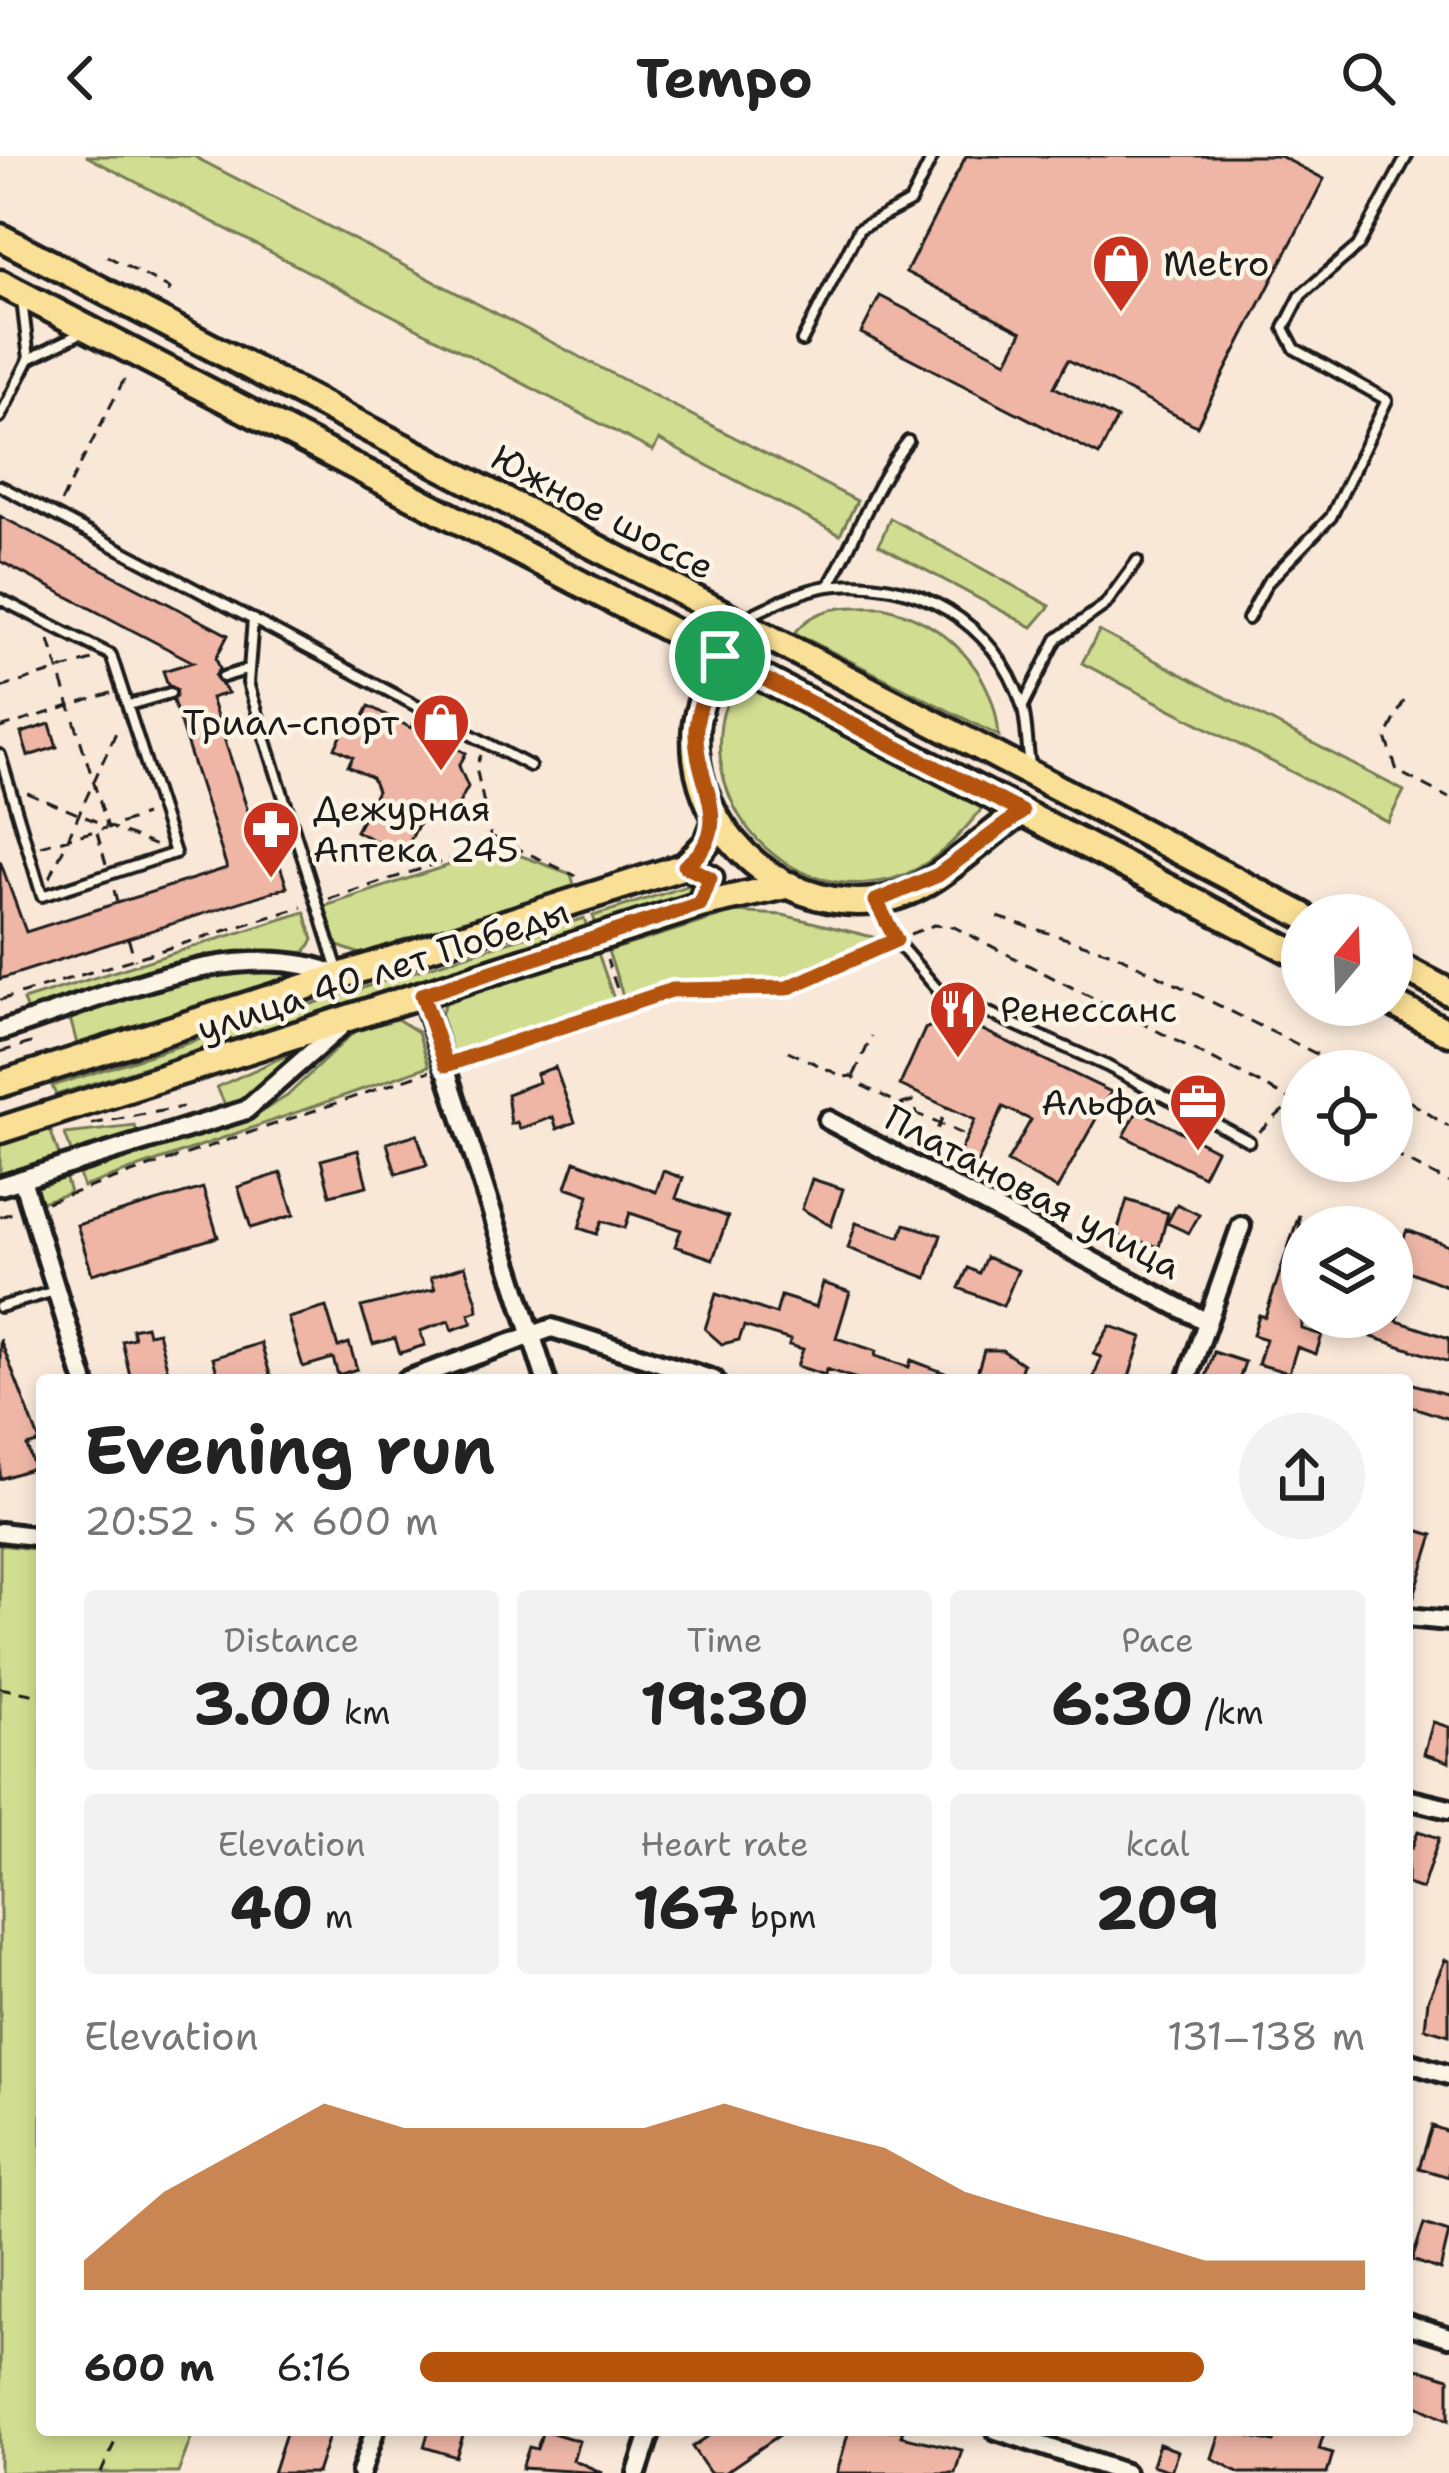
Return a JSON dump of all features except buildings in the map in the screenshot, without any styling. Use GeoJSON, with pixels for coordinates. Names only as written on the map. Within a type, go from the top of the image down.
{"type":"FeatureCollection","features":[{"type":"Feature","properties":{"kind":"main road","name":"Южное шоссе"},"geometry":{"type":"LineString","coordinates":[[0,237],[1281,904]]}},
{"type":"Feature","properties":{"kind":"main road","name":"Южное шоссе"},"geometry":{"type":"LineString","coordinates":[[10,289],[1281,946]]}},
{"type":"Feature","properties":{"kind":"main road"},"geometry":{"type":"LineString","coordinates":[[720,656],[751,641],[776,643]]}},
{"type":"Feature","properties":{"kind":"main road","name":"улица 40 лет Победы"},"geometry":{"type":"LineString","coordinates":[[720,656],[696,726],[699,762],[716,821],[748,859],[790,885],[820,896],[876,901],[938,875],[1022,812]]}},
{"type":"Feature","properties":{"kind":"main road"},"geometry":{"type":"LineString","coordinates":[[700,904],[710,878],[685,866],[708,842],[716,821]]}},
{"type":"Feature","properties":{"kind":"main road","name":"улица 40 лет Победы"},"geometry":{"type":"LineString","coordinates":[[0,1084],[685,866]]}},
{"type":"Feature","properties":{"kind":"main road","name":"улица 40 лет Победы"},"geometry":{"type":"LineString","coordinates":[[0,1130],[700,904],[790,885]]}},
{"type":"Feature","properties":{"kind":"main road"},"geometry":{"type":"LineString","coordinates":[[1413,973],[1449,992]]}},
{"type":"Feature","properties":{"kind":"main road"},"geometry":{"type":"LineString","coordinates":[[1413,1015],[1449,1033]]}},
{"type":"Feature","properties":{"kind":"street"},"geometry":{"type":"LineString","coordinates":[[0,1031],[214,964],[309,962],[340,976]]}},
{"type":"Feature","properties":{"kind":"street"},"geometry":{"type":"LineString","coordinates":[[422,995],[544,1374]]}},
{"type":"Feature","properties":{"kind":"street"},"geometry":{"type":"LineString","coordinates":[[0,1186],[246,1110],[350,1019]]}},
{"type":"Feature","properties":{"kind":"street","name":"Платановая улица"},"geometry":{"type":"LineString","coordinates":[[829,1120],[1207,1322]]}},
{"type":"Feature","properties":{"kind":"street"},"geometry":{"type":"LineString","coordinates":[[22,1179],[82,1374]]}},
{"type":"Feature","properties":{"kind":"street"},"geometry":{"type":"LineString","coordinates":[[1188,1374],[1241,1226]]}},
{"type":"Feature","properties":{"kind":"street"},"geometry":{"type":"LineString","coordinates":[[425,1374],[553,1328],[695,1374]]}},
{"type":"Feature","properties":{"kind":"street"},"geometry":{"type":"LineString","coordinates":[[0,1532],[36,1536]]}},
{"type":"Feature","properties":{"kind":"street"},"geometry":{"type":"LineString","coordinates":[[1413,1618],[1449,1621]]}},
{"type":"Feature","properties":{"kind":"street"},"geometry":{"type":"LineString","coordinates":[[1413,1800],[1449,1809]]}},
{"type":"Feature","properties":{"kind":"street"},"geometry":{"type":"LineString","coordinates":[[1413,2064],[1449,2075]]}},
{"type":"Feature","properties":{"kind":"street"},"geometry":{"type":"LineString","coordinates":[[1413,2326],[1449,2337]]}},
{"type":"Feature","properties":{"kind":"street"},"geometry":{"type":"LineString","coordinates":[[361,2473],[373,2436]]}},
{"type":"Feature","properties":{"kind":"street"},"geometry":{"type":"LineString","coordinates":[[638,2473],[649,2436]]}},
{"type":"Feature","properties":{"kind":"street"},"geometry":{"type":"LineString","coordinates":[[1015,2436],[1125,2473]]}},
{"type":"Feature","properties":{"kind":"lane"},"geometry":{"type":"LineString","coordinates":[[802,341],[859,229],[910,202],[933,156]]}},
{"type":"Feature","properties":{"kind":"lane"},"geometry":{"type":"LineString","coordinates":[[1248,619],[1267,583],[1331,517],[1387,400],[1295,350],[1284,328],[1301,295],[1358,246],[1402,157]]}},
{"type":"Feature","properties":{"kind":"lane"},"geometry":{"type":"LineString","coordinates":[[10,289],[29,359]]}},
{"type":"Feature","properties":{"kind":"lane"},"geometry":{"type":"LineString","coordinates":[[0,417],[29,359],[88,329]]}},
{"type":"Feature","properties":{"kind":"lane"},"geometry":{"type":"LineString","coordinates":[[828,586],[859,534],[875,483],[908,441]]}},
{"type":"Feature","properties":{"kind":"lane"},"geometry":{"type":"LineString","coordinates":[[0,486],[530,766]]}},
{"type":"Feature","properties":{"kind":"lane"},"geometry":{"type":"LineString","coordinates":[[1023,707],[1057,639],[1105,605],[1137,561]]}},
{"type":"Feature","properties":{"kind":"lane"},"geometry":{"type":"LineString","coordinates":[[736,622],[785,598],[828,586],[881,585],[935,601],[974,626],[1023,707],[1033,776]]}},
{"type":"Feature","properties":{"kind":"lane"},"geometry":{"type":"LineString","coordinates":[[0,599],[111,655],[175,853],[42,896],[0,755]]}},
{"type":"Feature","properties":{"kind":"lane"},"geometry":{"type":"LineString","coordinates":[[253,619],[248,682],[340,976]]}},
{"type":"Feature","properties":{"kind":"lane"},"geometry":{"type":"LineString","coordinates":[[223,677],[249,670]]}},
{"type":"Feature","properties":{"kind":"lane"},"geometry":{"type":"LineString","coordinates":[[129,705],[170,693]]}},
{"type":"Feature","properties":{"kind":"lane"},"geometry":{"type":"LineString","coordinates":[[876,901],[896,940],[938,991],[1107,1066],[1249,1141]]}},
{"type":"Feature","properties":{"kind":"lane"},"geometry":{"type":"LineString","coordinates":[[0,1307],[56,1291]]}},
{"type":"Feature","properties":{"kind":"path"},"geometry":{"type":"LineString","coordinates":[[107,256],[170,289],[155,318]]}},
{"type":"Feature","properties":{"kind":"path"},"geometry":{"type":"LineString","coordinates":[[55,514],[137,353]]}},
{"type":"Feature","properties":{"kind":"path"},"geometry":{"type":"LineString","coordinates":[[44,621],[108,828]]}},
{"type":"Feature","properties":{"kind":"path"},"geometry":{"type":"LineString","coordinates":[[0,688],[111,655]]}},
{"type":"Feature","properties":{"kind":"path"},"geometry":{"type":"LineString","coordinates":[[0,728],[124,689]]}},
{"type":"Feature","properties":{"kind":"path"},"geometry":{"type":"LineString","coordinates":[[1404,700],[1386,736],[1397,770],[1449,798]]}},
{"type":"Feature","properties":{"kind":"path"},"geometry":{"type":"LineString","coordinates":[[42,896],[129,705]]}},
{"type":"Feature","properties":{"kind":"path"},"geometry":{"type":"LineString","coordinates":[[486,742],[476,767],[491,837]]}},
{"type":"Feature","properties":{"kind":"path"},"geometry":{"type":"LineString","coordinates":[[9,785],[175,853]]}},
{"type":"Feature","properties":{"kind":"path"},"geometry":{"type":"LineString","coordinates":[[28,850],[162,810]]}},
{"type":"Feature","properties":{"kind":"path"},"geometry":{"type":"LineString","coordinates":[[96,831],[109,874]]}},
{"type":"Feature","properties":{"kind":"path"},"geometry":{"type":"LineString","coordinates":[[0,1000],[476,850],[491,837]]}},
{"type":"Feature","properties":{"kind":"path"},"geometry":{"type":"LineString","coordinates":[[491,837],[576,874],[584,898]]}},
{"type":"Feature","properties":{"kind":"path"},"geometry":{"type":"LineString","coordinates":[[998,917],[1115,955],[1308,1050]]}},
{"type":"Feature","properties":{"kind":"path"},"geometry":{"type":"LineString","coordinates":[[0,1217],[672,990],[787,988],[934,926],[954,928],[1281,1094]]}},
{"type":"Feature","properties":{"kind":"path"},"geometry":{"type":"LineString","coordinates":[[128,938],[135,958]]}},
{"type":"Feature","properties":{"kind":"path"},"geometry":{"type":"LineString","coordinates":[[600,938],[623,1006]]}},
{"type":"Feature","properties":{"kind":"path"},"geometry":{"type":"LineString","coordinates":[[854,1076],[872,1036]]}},
{"type":"Feature","properties":{"kind":"path"},"geometry":{"type":"LineString","coordinates":[[0,1052],[34,1042]]}},
{"type":"Feature","properties":{"kind":"path"},"geometry":{"type":"LineString","coordinates":[[788,1051],[844,1077],[854,1076]]}},
{"type":"Feature","properties":{"kind":"path"},"geometry":{"type":"LineString","coordinates":[[854,1076],[859,1084],[902,1105],[914,1101],[917,1114]]}},
{"type":"Feature","properties":{"kind":"path"},"geometry":{"type":"LineString","coordinates":[[1413,1104],[1449,1127]]}},
{"type":"Feature","properties":{"kind":"path"},"geometry":{"type":"LineString","coordinates":[[902,1105],[904,1117],[917,1114],[967,1136]]}},
{"type":"Feature","properties":{"kind":"path"},"geometry":{"type":"LineString","coordinates":[[81,1126],[183,1107]]}},
{"type":"Feature","properties":{"kind":"path"},"geometry":{"type":"LineString","coordinates":[[929,1148],[947,1107]]}},
{"type":"Feature","properties":{"kind":"path"},"geometry":{"type":"LineString","coordinates":[[1249,1141],[1281,1113]]}},
{"type":"Feature","properties":{"kind":"path"},"geometry":{"type":"LineString","coordinates":[[1413,1164],[1449,1184]]}},
{"type":"Feature","properties":{"kind":"path"},"geometry":{"type":"LineString","coordinates":[[0,1688],[36,1695]]}},
{"type":"Feature","properties":{"kind":"path"},"geometry":{"type":"LineString","coordinates":[[101,2473],[118,2436]]}},
{"type":"Feature","properties":{"kind":"green space"},"geometry":{"type":"Polygon","coordinates":[[[86,156],[193,156],[857,501],[840,535],[659,440],[653,451],[86,156]]]}},
{"type":"Feature","properties":{"kind":"green space"},"geometry":{"type":"Polygon","coordinates":[[[890,518],[1050,606],[1032,627],[879,545],[890,518]]]}},
{"type":"Feature","properties":{"kind":"green space"},"geometry":{"type":"Polygon","coordinates":[[[883,607],[927,624],[962,652],[987,690],[999,736],[795,633],[823,612],[883,607]]]}},
{"type":"Feature","properties":{"kind":"green space"},"geometry":{"type":"Polygon","coordinates":[[[1099,631],[1404,791],[1388,822],[1082,663],[1099,631]]]}},
{"type":"Feature","properties":{"kind":"green space"},"geometry":{"type":"Polygon","coordinates":[[[737,680],[984,806],[932,859],[892,879],[856,883],[822,879],[792,866],[765,847],[743,822],[728,792],[720,759],[721,723],[737,680]]]}},
{"type":"Feature","properties":{"kind":"green space"},"geometry":{"type":"Polygon","coordinates":[[[491,845],[571,874],[575,888],[363,955],[335,945],[322,907],[471,858],[491,845]]]}},
{"type":"Feature","properties":{"kind":"green space"},"geometry":{"type":"Polygon","coordinates":[[[690,885],[693,893],[596,924],[593,916],[690,885]]]}},
{"type":"Feature","properties":{"kind":"green space"},"geometry":{"type":"Polygon","coordinates":[[[305,912],[313,940],[305,952],[205,955],[27,1012],[23,1000],[305,912]]]}},
{"type":"Feature","properties":{"kind":"green space"},"geometry":{"type":"Polygon","coordinates":[[[734,912],[783,915],[877,938],[783,985],[673,986],[625,1002],[608,951],[734,912]]]}},
{"type":"Feature","properties":{"kind":"green space"},"geometry":{"type":"Polygon","coordinates":[[[584,918],[587,927],[56,1095],[52,1086],[584,918]]]}},
{"type":"Feature","properties":{"kind":"green space"},"geometry":{"type":"Polygon","coordinates":[[[598,953],[616,1005],[451,1059],[438,1022],[446,1002],[598,953]]]}},
{"type":"Feature","properties":{"kind":"green space"},"geometry":{"type":"Polygon","coordinates":[[[308,971],[77,1044],[70,1018],[209,973],[308,971]]]}},
{"type":"Feature","properties":{"kind":"green space"},"geometry":{"type":"Polygon","coordinates":[[[397,1019],[418,1032],[429,1066],[83,1187],[79,1174],[251,1118],[287,1096],[355,1031],[397,1019]]]}},
{"type":"Feature","properties":{"kind":"green space"},"geometry":{"type":"Polygon","coordinates":[[[307,1046],[255,1093],[226,1107],[217,1087],[307,1046]]]}},
{"type":"Feature","properties":{"kind":"green space"},"geometry":{"type":"Polygon","coordinates":[[[135,1126],[138,1134],[72,1154],[65,1134],[135,1126]]]}},
{"type":"Feature","properties":{"kind":"green space"},"geometry":{"type":"Polygon","coordinates":[[[50,1129],[60,1158],[0,1177],[0,1144],[50,1129]]]}},
{"type":"Feature","properties":{"kind":"green space"},"geometry":{"type":"Polygon","coordinates":[[[65,1176],[70,1193],[32,1205],[33,1189],[65,1176]]]}},
{"type":"Feature","properties":{"kind":"green space"},"geometry":{"type":"Polygon","coordinates":[[[0,1545],[36,1549],[36,2436],[192,2436],[178,2473],[0,2473],[0,1545]]]}},
{"type":"Feature","properties":{"kind":"place","name":"Metro"},"geometry":{"type":"Point","coordinates":[1121,314]}},
{"type":"Feature","properties":{"kind":"place","name":"Триал-спорт"},"geometry":{"type":"Point","coordinates":[441,773]}},
{"type":"Feature","properties":{"kind":"place","name":"Дежурная Аптека 245"},"geometry":{"type":"Point","coordinates":[271,880]}},
{"type":"Feature","properties":{"kind":"place","name":"Ренессанс"},"geometry":{"type":"Point","coordinates":[958,1060]}},
{"type":"Feature","properties":{"kind":"place","name":"Альфа"},"geometry":{"type":"Point","coordinates":[1198,1153]}},
{"type":"Feature","properties":{"kind":"route"},"geometry":{"type":"LineString","coordinates":[[720,656],[1022,812],[938,875],[906,893],[876,901],[896,940],[816,976],[787,988],[750,992],[672,990],[446,1065],[422,995],[700,904],[708,895],[710,878],[696,867],[685,866],[708,842],[716,821],[699,762],[696,726],[720,656]]}}]}
